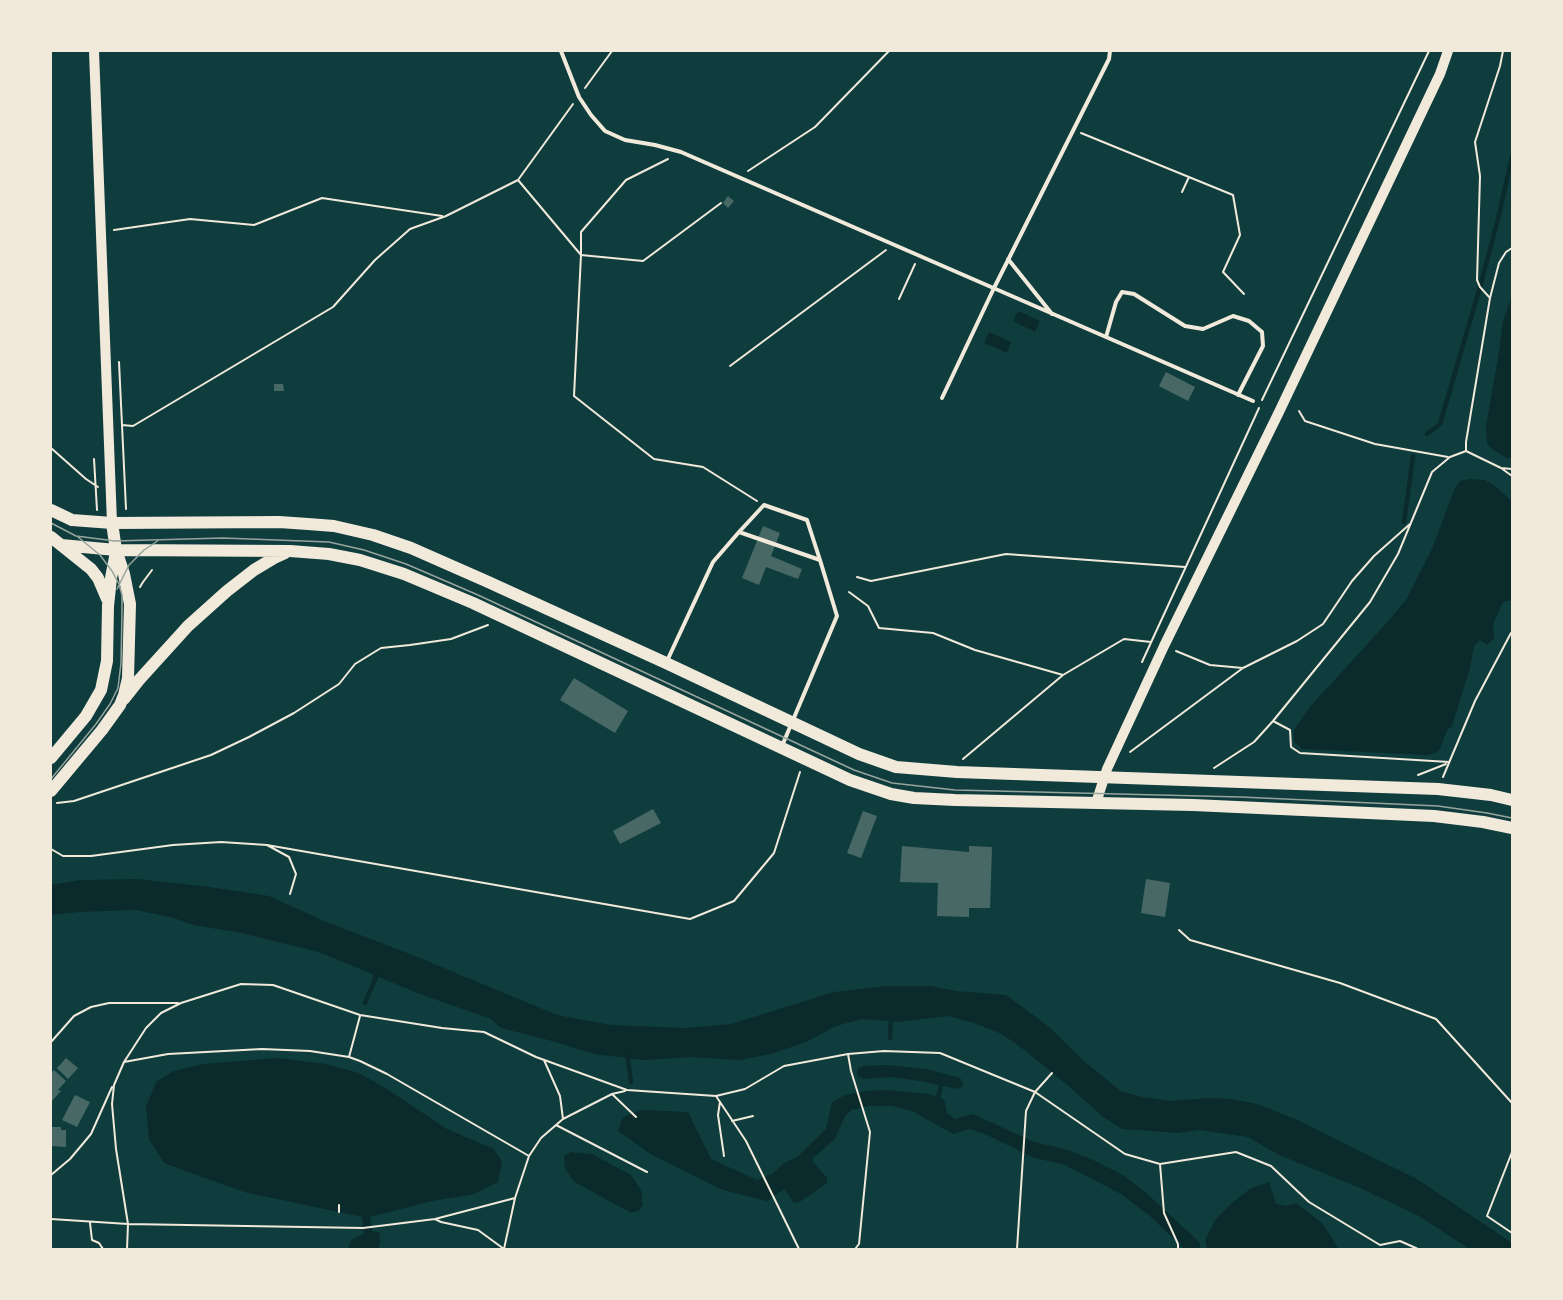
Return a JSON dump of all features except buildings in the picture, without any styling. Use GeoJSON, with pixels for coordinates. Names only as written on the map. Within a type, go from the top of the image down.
{"type":"FeatureCollection","features":[{"type":"Feature","properties":{"kind":"main road"},"geometry":{"type":"LineString","coordinates":[[51,510],[72,520],[112,523],[279,522],[334,526],[354,530],[411,548],[666,663],[859,754],[896,767],[957,772],[1438,789],[1491,795],[1512,800]]}},
{"type":"Feature","properties":{"kind":"main road"},"geometry":{"type":"LineString","coordinates":[[112,523],[116,550],[130,604],[128,678],[120,705]]}},
{"type":"Feature","properties":{"kind":"main road"},"geometry":{"type":"LineString","coordinates":[[51,537],[99,578],[108,606]]}},
{"type":"Feature","properties":{"kind":"main road"},"geometry":{"type":"LineString","coordinates":[[61,545],[116,550],[290,551],[329,554],[360,560],[404,574],[473,603],[850,780],[891,794],[955,800],[1216,806],[1434,816],[1512,828]]}},
{"type":"Feature","properties":{"kind":"main road"},"geometry":{"type":"LineString","coordinates":[[51,758],[86,716],[101,690],[107,661],[108,606],[116,550]]}},
{"type":"Feature","properties":{"kind":"main road"},"geometry":{"type":"LineString","coordinates":[[51,791],[102,730],[139,680],[188,627],[227,591],[264,564],[290,551]]}},
{"type":"Feature","properties":{"kind":"street"},"geometry":{"type":"LineString","coordinates":[[94,51],[112,523]]}},
{"type":"Feature","properties":{"kind":"street"},"geometry":{"type":"LineString","coordinates":[[1096,802],[1107,769],[1164,646],[1293,383],[1435,85],[1448,51]]}},
{"type":"Feature","properties":{"kind":"lane"},"geometry":{"type":"LineString","coordinates":[[561,51],[579,97],[606,131],[625,140],[681,152],[1253,401]]}},
{"type":"Feature","properties":{"kind":"lane"},"geometry":{"type":"LineString","coordinates":[[942,399],[1008,259],[1109,59],[1110,51]]}},
{"type":"Feature","properties":{"kind":"lane"},"geometry":{"type":"LineString","coordinates":[[1008,259],[1053,314]]}},
{"type":"Feature","properties":{"kind":"lane"},"geometry":{"type":"LineString","coordinates":[[1106,337],[1116,302],[1122,292],[1134,294],[1185,326],[1203,329],[1233,316],[1249,321],[1262,332],[1263,346],[1238,395]]}},
{"type":"Feature","properties":{"kind":"lane"},"geometry":{"type":"LineString","coordinates":[[666,663],[712,562],[739,532],[765,506],[807,520],[837,616],[782,747]]}},
{"type":"Feature","properties":{"kind":"lane"},"geometry":{"type":"LineString","coordinates":[[739,532],[820,560]]}},
{"type":"Feature","properties":{"kind":"path"},"geometry":{"type":"LineString","coordinates":[[122,425],[133,426],[333,307],[375,260],[410,230],[446,216],[518,180],[612,51]]}},
{"type":"Feature","properties":{"kind":"path"},"geometry":{"type":"LineString","coordinates":[[739,177],[815,127],[889,51]]}},
{"type":"Feature","properties":{"kind":"path"},"geometry":{"type":"LineString","coordinates":[[1141,663],[1275,374],[1429,51]]}},
{"type":"Feature","properties":{"kind":"path"},"geometry":{"type":"LineString","coordinates":[[1490,298],[1477,280],[1480,176],[1475,142],[1503,51]]}},
{"type":"Feature","properties":{"kind":"path"},"geometry":{"type":"LineString","coordinates":[[1073,129],[1233,195],[1240,235],[1223,272],[1244,294]]}},
{"type":"Feature","properties":{"kind":"path"},"geometry":{"type":"LineString","coordinates":[[681,152],[626,180],[581,232],[574,396],[654,459],[703,467],[765,506]]}},
{"type":"Feature","properties":{"kind":"path"},"geometry":{"type":"LineString","coordinates":[[1182,192],[1190,177]]}},
{"type":"Feature","properties":{"kind":"path"},"geometry":{"type":"LineString","coordinates":[[518,180],[581,255],[643,261],[721,203]]}},
{"type":"Feature","properties":{"kind":"path"},"geometry":{"type":"LineString","coordinates":[[114,230],[190,219],[254,225],[322,198],[446,216]]}},
{"type":"Feature","properties":{"kind":"path"},"geometry":{"type":"LineString","coordinates":[[730,366],[893,244]]}},
{"type":"Feature","properties":{"kind":"path"},"geometry":{"type":"LineString","coordinates":[[1466,451],[1466,431],[1490,298],[1499,263],[1506,252],[1512,248]]}},
{"type":"Feature","properties":{"kind":"path"},"geometry":{"type":"LineString","coordinates":[[899,299],[918,255]]}},
{"type":"Feature","properties":{"kind":"path"},"geometry":{"type":"LineString","coordinates":[[1299,411],[1305,421],[1375,444],[1450,457]]}},
{"type":"Feature","properties":{"kind":"path"},"geometry":{"type":"LineString","coordinates":[[51,448],[86,480],[111,494]]}},
{"type":"Feature","properties":{"kind":"path"},"geometry":{"type":"LineString","coordinates":[[1212,770],[1254,742],[1273,722],[1370,602],[1398,554],[1432,472],[1450,457],[1466,451],[1512,476]]}},
{"type":"Feature","properties":{"kind":"path"},"geometry":{"type":"LineString","coordinates":[[94,459],[97,522]]}},
{"type":"Feature","properties":{"kind":"path"},"geometry":{"type":"LineString","coordinates":[[1501,468],[1512,469]]}},
{"type":"Feature","properties":{"kind":"path"},"geometry":{"type":"LineString","coordinates":[[1125,756],[1243,668],[1323,624],[1352,581],[1374,556],[1410,524]]}},
{"type":"Feature","properties":{"kind":"path"},"geometry":{"type":"LineString","coordinates":[[857,577],[871,581],[1006,554],[1185,567]]}},
{"type":"Feature","properties":{"kind":"path"},"geometry":{"type":"LineString","coordinates":[[849,592],[868,606],[879,628],[933,633],[975,650],[1063,675]]}},
{"type":"Feature","properties":{"kind":"path"},"geometry":{"type":"LineString","coordinates":[[51,802],[74,801],[211,755],[276,722],[330,690],[339,684],[355,664],[381,648],[451,639],[490,624]]}},
{"type":"Feature","properties":{"kind":"path"},"geometry":{"type":"LineString","coordinates":[[1443,780],[1475,701],[1512,632]]}},
{"type":"Feature","properties":{"kind":"path"},"geometry":{"type":"LineString","coordinates":[[957,764],[1063,675],[1124,639],[1164,646],[1210,665],[1243,668]]}},
{"type":"Feature","properties":{"kind":"path"},"geometry":{"type":"LineString","coordinates":[[1273,722],[1290,730],[1292,747],[1300,753],[1449,762]]}},
{"type":"Feature","properties":{"kind":"path"},"geometry":{"type":"LineString","coordinates":[[1418,775],[1449,762]]}},
{"type":"Feature","properties":{"kind":"path"},"geometry":{"type":"LineString","coordinates":[[51,849],[63,856],[91,856],[173,845],[221,842],[267,845],[690,919],[734,902],[774,853],[802,770]]}},
{"type":"Feature","properties":{"kind":"path"},"geometry":{"type":"LineString","coordinates":[[267,845],[289,858],[296,874],[290,894]]}},
{"type":"Feature","properties":{"kind":"path"},"geometry":{"type":"LineString","coordinates":[[1179,930],[1190,940],[1340,983],[1436,1019],[1512,1103]]}},
{"type":"Feature","properties":{"kind":"path"},"geometry":{"type":"LineString","coordinates":[[51,1175],[70,1159],[91,1134],[123,1062],[147,1028],[161,1013],[181,1003],[241,984],[273,985],[360,1015],[484,1032],[544,1060],[627,1090],[716,1096],[745,1089],[784,1066],[848,1054],[884,1051],[940,1053],[1035,1092],[1125,1154],[1160,1164],[1236,1152],[1271,1166],[1309,1202],[1380,1245]]}},
{"type":"Feature","properties":{"kind":"path"},"geometry":{"type":"LineString","coordinates":[[51,1042],[74,1016],[91,1007],[109,1003],[181,1003]]}},
{"type":"Feature","properties":{"kind":"path"},"geometry":{"type":"LineString","coordinates":[[349,1057],[360,1015]]}},
{"type":"Feature","properties":{"kind":"path"},"geometry":{"type":"LineString","coordinates":[[123,1062],[168,1054],[262,1049],[310,1051],[349,1057],[387,1074],[528,1156]]}},
{"type":"Feature","properties":{"kind":"path"},"geometry":{"type":"LineString","coordinates":[[848,1054],[870,1132],[859,1244],[855,1249]]}},
{"type":"Feature","properties":{"kind":"path"},"geometry":{"type":"LineString","coordinates":[[544,1060],[560,1096],[563,1119]]}},
{"type":"Feature","properties":{"kind":"path"},"geometry":{"type":"LineString","coordinates":[[1017,1249],[1026,1111],[1035,1092],[1052,1073]]}},
{"type":"Feature","properties":{"kind":"path"},"geometry":{"type":"LineString","coordinates":[[114,1085],[112,1104],[116,1149],[128,1224],[127,1249]]}},
{"type":"Feature","properties":{"kind":"path"},"geometry":{"type":"LineString","coordinates":[[435,1219],[478,1230],[504,1249],[515,1198],[528,1156],[541,1138],[563,1119],[612,1094],[627,1090]]}},
{"type":"Feature","properties":{"kind":"path"},"geometry":{"type":"LineString","coordinates":[[612,1094],[636,1117]]}},
{"type":"Feature","properties":{"kind":"path"},"geometry":{"type":"LineString","coordinates":[[716,1096],[746,1141],[800,1249]]}},
{"type":"Feature","properties":{"kind":"path"},"geometry":{"type":"LineString","coordinates":[[720,1102],[718,1115],[724,1156]]}},
{"type":"Feature","properties":{"kind":"path"},"geometry":{"type":"LineString","coordinates":[[732,1121],[753,1116]]}},
{"type":"Feature","properties":{"kind":"path"},"geometry":{"type":"LineString","coordinates":[[556,1125],[647,1172]]}},
{"type":"Feature","properties":{"kind":"path"},"geometry":{"type":"LineString","coordinates":[[1512,1152],[1488,1216],[1512,1233]]}},
{"type":"Feature","properties":{"kind":"path"},"geometry":{"type":"LineString","coordinates":[[1160,1164],[1164,1214],[1178,1244],[1178,1249]]}},
{"type":"Feature","properties":{"kind":"path"},"geometry":{"type":"LineString","coordinates":[[51,1220],[128,1224],[371,1228],[435,1219],[515,1198]]}},
{"type":"Feature","properties":{"kind":"path"},"geometry":{"type":"LineString","coordinates":[[339,1205],[339,1212]]}},
{"type":"Feature","properties":{"kind":"path"},"geometry":{"type":"LineString","coordinates":[[90,1223],[92,1240],[99,1243],[103,1249]]}},
{"type":"Feature","properties":{"kind":"path"},"geometry":{"type":"LineString","coordinates":[[1377,1249],[1380,1245],[1400,1241],[1418,1249]]}},
{"type":"Feature","properties":{"kind":"water"},"geometry":{"type":"Polygon","coordinates":[[[1512,295],[1512,459],[1493,450],[1487,443],[1486,426],[1503,321],[1512,295]]]}},
{"type":"Feature","properties":{"kind":"water"},"geometry":{"type":"Polygon","coordinates":[[[1018,311],[1040,321],[1035,332],[1013,321],[1018,311]]]}},
{"type":"Feature","properties":{"kind":"water"},"geometry":{"type":"Polygon","coordinates":[[[989,332],[1011,342],[1007,353],[984,343],[989,332]]]}},
{"type":"Feature","properties":{"kind":"water"},"geometry":{"type":"Polygon","coordinates":[[[1485,480],[1512,501],[1512,600],[1503,602],[1493,624],[1494,638],[1487,645],[1480,640],[1474,646],[1470,668],[1452,726],[1447,730],[1440,749],[1428,755],[1302,749],[1294,741],[1294,730],[1309,708],[1406,600],[1432,549],[1455,488],[1460,481],[1485,480]]]}},
{"type":"Feature","properties":{"kind":"water"},"geometry":{"type":"Polygon","coordinates":[[[138,879],[269,896],[324,921],[557,1015],[611,1025],[686,1028],[731,1024],[834,992],[887,986],[930,986],[1006,995],[1048,1026],[1085,1062],[1121,1091],[1171,1101],[1231,1099],[1257,1104],[1295,1119],[1417,1179],[1512,1243],[1512,1249],[1470,1249],[1417,1215],[1360,1188],[1277,1154],[1248,1137],[1199,1130],[1178,1133],[1122,1129],[1103,1117],[1070,1087],[1002,1034],[948,1016],[898,1022],[862,1019],[836,1026],[806,1042],[771,1054],[739,1060],[691,1057],[643,1060],[594,1054],[501,1028],[491,1019],[420,994],[319,952],[242,933],[193,925],[174,918],[136,910],[51,915],[51,885],[80,880],[138,879]]]}},
{"type":"Feature","properties":{"kind":"water"},"geometry":{"type":"Polygon","coordinates":[[[278,1058],[326,1064],[359,1073],[447,1129],[494,1149],[502,1162],[498,1182],[474,1194],[432,1201],[370,1217],[372,1231],[379,1232],[378,1249],[348,1249],[351,1240],[364,1234],[362,1217],[244,1192],[164,1163],[149,1139],[146,1106],[157,1081],[174,1071],[203,1064],[278,1058]]]}},
{"type":"Feature","properties":{"kind":"water"},"geometry":{"type":"Polygon","coordinates":[[[888,1065],[926,1069],[960,1078],[963,1086],[958,1089],[890,1077],[864,1079],[857,1073],[858,1068],[863,1066],[888,1065]]]}},
{"type":"Feature","properties":{"kind":"water"},"geometry":{"type":"Polygon","coordinates":[[[886,1090],[929,1094],[944,1099],[947,1113],[955,1119],[973,1114],[1034,1142],[1065,1149],[1123,1175],[1144,1191],[1196,1239],[1200,1244],[1200,1249],[1184,1249],[1150,1216],[1121,1194],[1063,1164],[1034,1158],[970,1129],[953,1134],[912,1111],[892,1106],[868,1106],[851,1110],[845,1116],[835,1139],[813,1158],[813,1162],[827,1178],[827,1183],[798,1203],[793,1202],[784,1189],[767,1201],[723,1190],[652,1155],[618,1131],[623,1117],[642,1110],[688,1112],[711,1159],[757,1180],[772,1174],[783,1164],[797,1157],[826,1129],[832,1102],[845,1095],[886,1090]]]}},
{"type":"Feature","properties":{"kind":"water"},"geometry":{"type":"Polygon","coordinates":[[[571,1152],[592,1154],[631,1175],[641,1190],[643,1205],[638,1211],[631,1213],[573,1181],[565,1168],[564,1156],[571,1152]]]}},
{"type":"Feature","properties":{"kind":"water"},"geometry":{"type":"Polygon","coordinates":[[[1269,1182],[1276,1204],[1288,1206],[1296,1203],[1323,1224],[1338,1248],[1341,1249],[1207,1249],[1205,1240],[1216,1219],[1251,1188],[1269,1182]]]}},
{"type":"Feature","properties":{"kind":"waterway"},"geometry":{"type":"LineString","coordinates":[[1427,434],[1440,424],[1480,287],[1512,157]]}},
{"type":"Feature","properties":{"kind":"waterway"},"geometry":{"type":"LineString","coordinates":[[1404,522],[1413,456]]}},
{"type":"Feature","properties":{"kind":"waterway"},"geometry":{"type":"LineString","coordinates":[[365,1003],[378,972]]}},
{"type":"Feature","properties":{"kind":"waterway"},"geometry":{"type":"LineString","coordinates":[[890,1038],[891,1017]]}},
{"type":"Feature","properties":{"kind":"waterway"},"geometry":{"type":"LineString","coordinates":[[627,1052],[631,1082]]}},
{"type":"Feature","properties":{"kind":"waterway"},"geometry":{"type":"LineString","coordinates":[[937,1103],[941,1085],[939,1080]]}},
{"type":"Feature","properties":{"kind":"tram line"},"geometry":{"type":"LineString","coordinates":[[51,523],[76,536],[115,541],[223,538],[329,542],[364,550],[406,564],[478,595],[854,770],[892,783],[955,790],[1241,797],[1438,806],[1512,818]]}},
{"type":"Feature","properties":{"kind":"tram line"},"geometry":{"type":"LineString","coordinates":[[51,779],[110,704],[118,688],[121,663],[122,595],[119,584],[100,555],[78,537]]}},
{"type":"Feature","properties":{"kind":"tram line"},"geometry":{"type":"LineString","coordinates":[[117,589],[129,565],[144,550],[159,540]]}}]}
